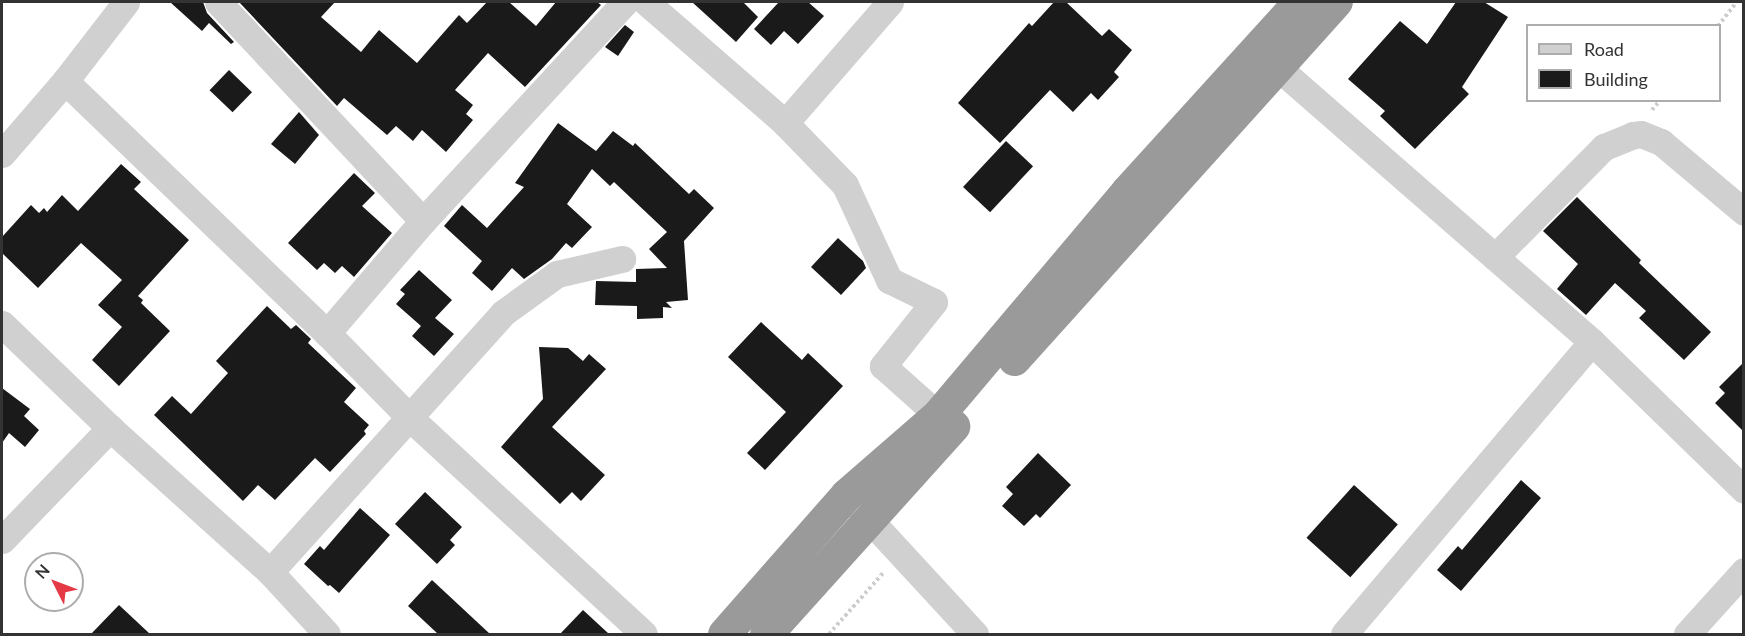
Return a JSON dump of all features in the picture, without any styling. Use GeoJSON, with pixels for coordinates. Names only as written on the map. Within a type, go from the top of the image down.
{"type":"FeatureCollection","features":[{"type":"Feature","properties":{"kind":"highway"},"geometry":{"type":"LineString","coordinates":[[724,634],[846,495],[938,415],[1127,191],[1299,2]]}},
{"type":"Feature","properties":{"kind":"highway"},"geometry":{"type":"LineString","coordinates":[[766,634],[1336,2]]}},
{"type":"Feature","properties":{"kind":"street"},"geometry":{"type":"LineString","coordinates":[[2,154],[65,81],[126,2]]}},
{"type":"Feature","properties":{"kind":"street"},"geometry":{"type":"LineString","coordinates":[[218,2],[423,221]]}},
{"type":"Feature","properties":{"kind":"street"},"geometry":{"type":"LineString","coordinates":[[327,333],[423,221],[625,2]]}},
{"type":"Feature","properties":{"kind":"street"},"geometry":{"type":"LineString","coordinates":[[646,2],[785,123],[845,185],[889,280],[934,302],[883,366],[938,415]]}},
{"type":"Feature","properties":{"kind":"street"},"geometry":{"type":"LineString","coordinates":[[785,123],[890,2]]}},
{"type":"Feature","properties":{"kind":"street"},"geometry":{"type":"LineString","coordinates":[[1276,66],[1592,342],[1743,490]]}},
{"type":"Feature","properties":{"kind":"street"},"geometry":{"type":"LineString","coordinates":[[65,81],[327,333],[410,418],[644,634]]}},
{"type":"Feature","properties":{"kind":"street"},"geometry":{"type":"LineString","coordinates":[[1495,257],[1604,147],[1633,135],[1641,134],[1661,142],[1743,212]]}},
{"type":"Feature","properties":{"kind":"street"},"geometry":{"type":"LineString","coordinates":[[270,572],[503,313],[557,274],[622,260]]}},
{"type":"Feature","properties":{"kind":"street"},"geometry":{"type":"LineString","coordinates":[[2,324],[110,428],[270,572],[327,634]]}},
{"type":"Feature","properties":{"kind":"street"},"geometry":{"type":"LineString","coordinates":[[1344,634],[1592,342]]}},
{"type":"Feature","properties":{"kind":"street"},"geometry":{"type":"LineString","coordinates":[[2,540],[110,428]]}},
{"type":"Feature","properties":{"kind":"street"},"geometry":{"type":"LineString","coordinates":[[846,495],[975,634]]}},
{"type":"Feature","properties":{"kind":"street"},"geometry":{"type":"LineString","coordinates":[[1687,634],[1743,571]]}},
{"type":"Feature","properties":{"kind":"path"},"geometry":{"type":"LineString","coordinates":[[1720,24],[1737,2]]}},
{"type":"Feature","properties":{"kind":"path"},"geometry":{"type":"LineString","coordinates":[[829,634],[902,553]]}},
{"type":"Feature","properties":{"kind":"building"},"geometry":{"type":"Polygon","coordinates":[[[170,2],[203,2],[207,13],[234,42],[231,44],[209,23],[202,31],[170,2]]]}},
{"type":"Feature","properties":{"kind":"building"},"geometry":{"type":"Polygon","coordinates":[[[239,2],[335,2],[321,17],[361,52],[379,30],[417,63],[459,15],[467,23],[487,2],[509,2],[536,26],[556,2],[597,2],[601,5],[525,87],[488,53],[455,90],[473,105],[466,114],[473,120],[446,152],[422,130],[413,141],[396,126],[387,135],[344,98],[337,106],[239,2]]]}},
{"type":"Feature","properties":{"kind":"building"},"geometry":{"type":"Polygon","coordinates":[[[692,2],[743,2],[758,17],[736,42],[692,2]]]}},
{"type":"Feature","properties":{"kind":"building"},"geometry":{"type":"Polygon","coordinates":[[[779,2],[808,2],[824,16],[798,44],[784,31],[771,45],[754,29],[779,2]]]}},
{"type":"Feature","properties":{"kind":"building"},"geometry":{"type":"Polygon","coordinates":[[[1054,2],[1066,2],[1102,36],[1109,29],[1132,50],[1114,72],[1119,77],[1098,100],[1091,93],[1073,112],[1050,90],[1000,143],[958,103],[1029,23],[1032,26],[1054,2]]]}},
{"type":"Feature","properties":{"kind":"building"},"geometry":{"type":"Polygon","coordinates":[[[1456,2],[1484,2],[1508,17],[1462,87],[1469,94],[1415,149],[1380,116],[1385,111],[1348,79],[1400,21],[1427,44],[1456,2]]]}},
{"type":"Feature","properties":{"kind":"building"},"geometry":{"type":"Polygon","coordinates":[[[625,25],[634,32],[618,56],[605,47],[625,25]]]}},
{"type":"Feature","properties":{"kind":"building"},"geometry":{"type":"Polygon","coordinates":[[[229,70],[252,92],[233,112],[210,90],[229,70]]]}},
{"type":"Feature","properties":{"kind":"building"},"geometry":{"type":"Polygon","coordinates":[[[299,112],[319,135],[295,164],[271,144],[299,112]]]}},
{"type":"Feature","properties":{"kind":"building"},"geometry":{"type":"Polygon","coordinates":[[[558,123],[596,151],[613,131],[633,146],[635,143],[689,194],[694,189],[714,208],[684,241],[688,300],[666,302],[672,308],[663,307],[663,318],[637,319],[637,306],[595,305],[596,281],[636,282],[636,269],[667,268],[649,249],[667,232],[614,182],[610,186],[592,169],[567,204],[592,227],[572,248],[566,243],[552,259],[524,279],[512,268],[492,291],[472,273],[482,261],[444,226],[462,205],[487,228],[524,187],[515,183],[558,123]]]}},
{"type":"Feature","properties":{"kind":"building"},"geometry":{"type":"Polygon","coordinates":[[[1006,141],[1033,166],[990,212],[963,187],[1006,141]]]}},
{"type":"Feature","properties":{"kind":"building"},"geometry":{"type":"Polygon","coordinates":[[[121,164],[141,182],[134,189],[189,240],[138,296],[143,300],[141,303],[170,331],[119,386],[92,360],[122,327],[98,305],[122,280],[81,243],[38,288],[2,253],[2,237],[31,205],[39,213],[44,208],[47,212],[62,195],[78,211],[121,164]]]}},
{"type":"Feature","properties":{"kind":"building"},"geometry":{"type":"Polygon","coordinates":[[[354,173],[375,193],[362,206],[392,233],[354,277],[342,266],[335,273],[324,263],[317,270],[288,243],[354,173]]]}},
{"type":"Feature","properties":{"kind":"building"},"geometry":{"type":"Polygon","coordinates":[[[1577,197],[1641,260],[1639,263],[1711,332],[1684,360],[1639,318],[1646,311],[1615,283],[1586,315],[1557,289],[1578,264],[1543,231],[1577,197]]]}},
{"type":"Feature","properties":{"kind":"building"},"geometry":{"type":"Polygon","coordinates":[[[838,238],[863,261],[866,268],[841,295],[811,267],[838,238]]]}},
{"type":"Feature","properties":{"kind":"building"},"geometry":{"type":"Polygon","coordinates":[[[419,270],[452,300],[435,318],[454,334],[434,356],[412,336],[421,326],[396,304],[405,294],[400,290],[419,270]]]}},
{"type":"Feature","properties":{"kind":"building"},"geometry":{"type":"Polygon","coordinates":[[[267,306],[291,329],[296,325],[311,339],[308,343],[356,388],[344,402],[369,425],[364,431],[366,434],[330,472],[315,458],[275,500],[258,485],[243,501],[154,415],[172,396],[191,414],[228,373],[216,361],[267,306]]]}},
{"type":"Feature","properties":{"kind":"building"},"geometry":{"type":"Polygon","coordinates":[[[761,322],[802,360],[808,353],[843,386],[765,470],[747,453],[786,412],[728,357],[761,322]]]}},
{"type":"Feature","properties":{"kind":"building"},"geometry":{"type":"Polygon","coordinates":[[[539,347],[568,348],[583,361],[589,354],[606,369],[552,427],[605,475],[581,501],[572,492],[560,504],[501,447],[543,399],[539,347]]]}},
{"type":"Feature","properties":{"kind":"building"},"geometry":{"type":"Polygon","coordinates":[[[1743,363],[1743,431],[1715,403],[1725,393],[1719,387],[1743,363]]]}},
{"type":"Feature","properties":{"kind":"building"},"geometry":{"type":"Polygon","coordinates":[[[2,388],[30,409],[24,416],[39,430],[25,447],[9,433],[2,443],[2,388]]]}},
{"type":"Feature","properties":{"kind":"building"},"geometry":{"type":"Polygon","coordinates":[[[1038,453],[1071,485],[1040,518],[1036,514],[1024,526],[1002,506],[1013,494],[1006,487],[1038,453]]]}},
{"type":"Feature","properties":{"kind":"building"},"geometry":{"type":"Polygon","coordinates":[[[1521,480],[1541,498],[1461,591],[1437,570],[1458,546],[1462,550],[1521,480]]]}},
{"type":"Feature","properties":{"kind":"building"},"geometry":{"type":"Polygon","coordinates":[[[1354,485],[1398,524],[1350,577],[1306,538],[1354,485]]]}},
{"type":"Feature","properties":{"kind":"building"},"geometry":{"type":"Polygon","coordinates":[[[425,492],[462,527],[450,540],[455,545],[437,564],[395,524],[425,492]]]}},
{"type":"Feature","properties":{"kind":"building"},"geometry":{"type":"Polygon","coordinates":[[[360,508],[390,535],[339,593],[304,564],[320,546],[324,550],[360,508]]]}},
{"type":"Feature","properties":{"kind":"building"},"geometry":{"type":"Polygon","coordinates":[[[432,580],[490,634],[438,634],[408,606],[432,580]]]}},
{"type":"Feature","properties":{"kind":"building"},"geometry":{"type":"Polygon","coordinates":[[[119,605],[150,634],[91,634],[119,605]]]}},
{"type":"Feature","properties":{"kind":"building"},"geometry":{"type":"Polygon","coordinates":[[[583,610],[609,634],[560,634],[583,610]]]}}]}
